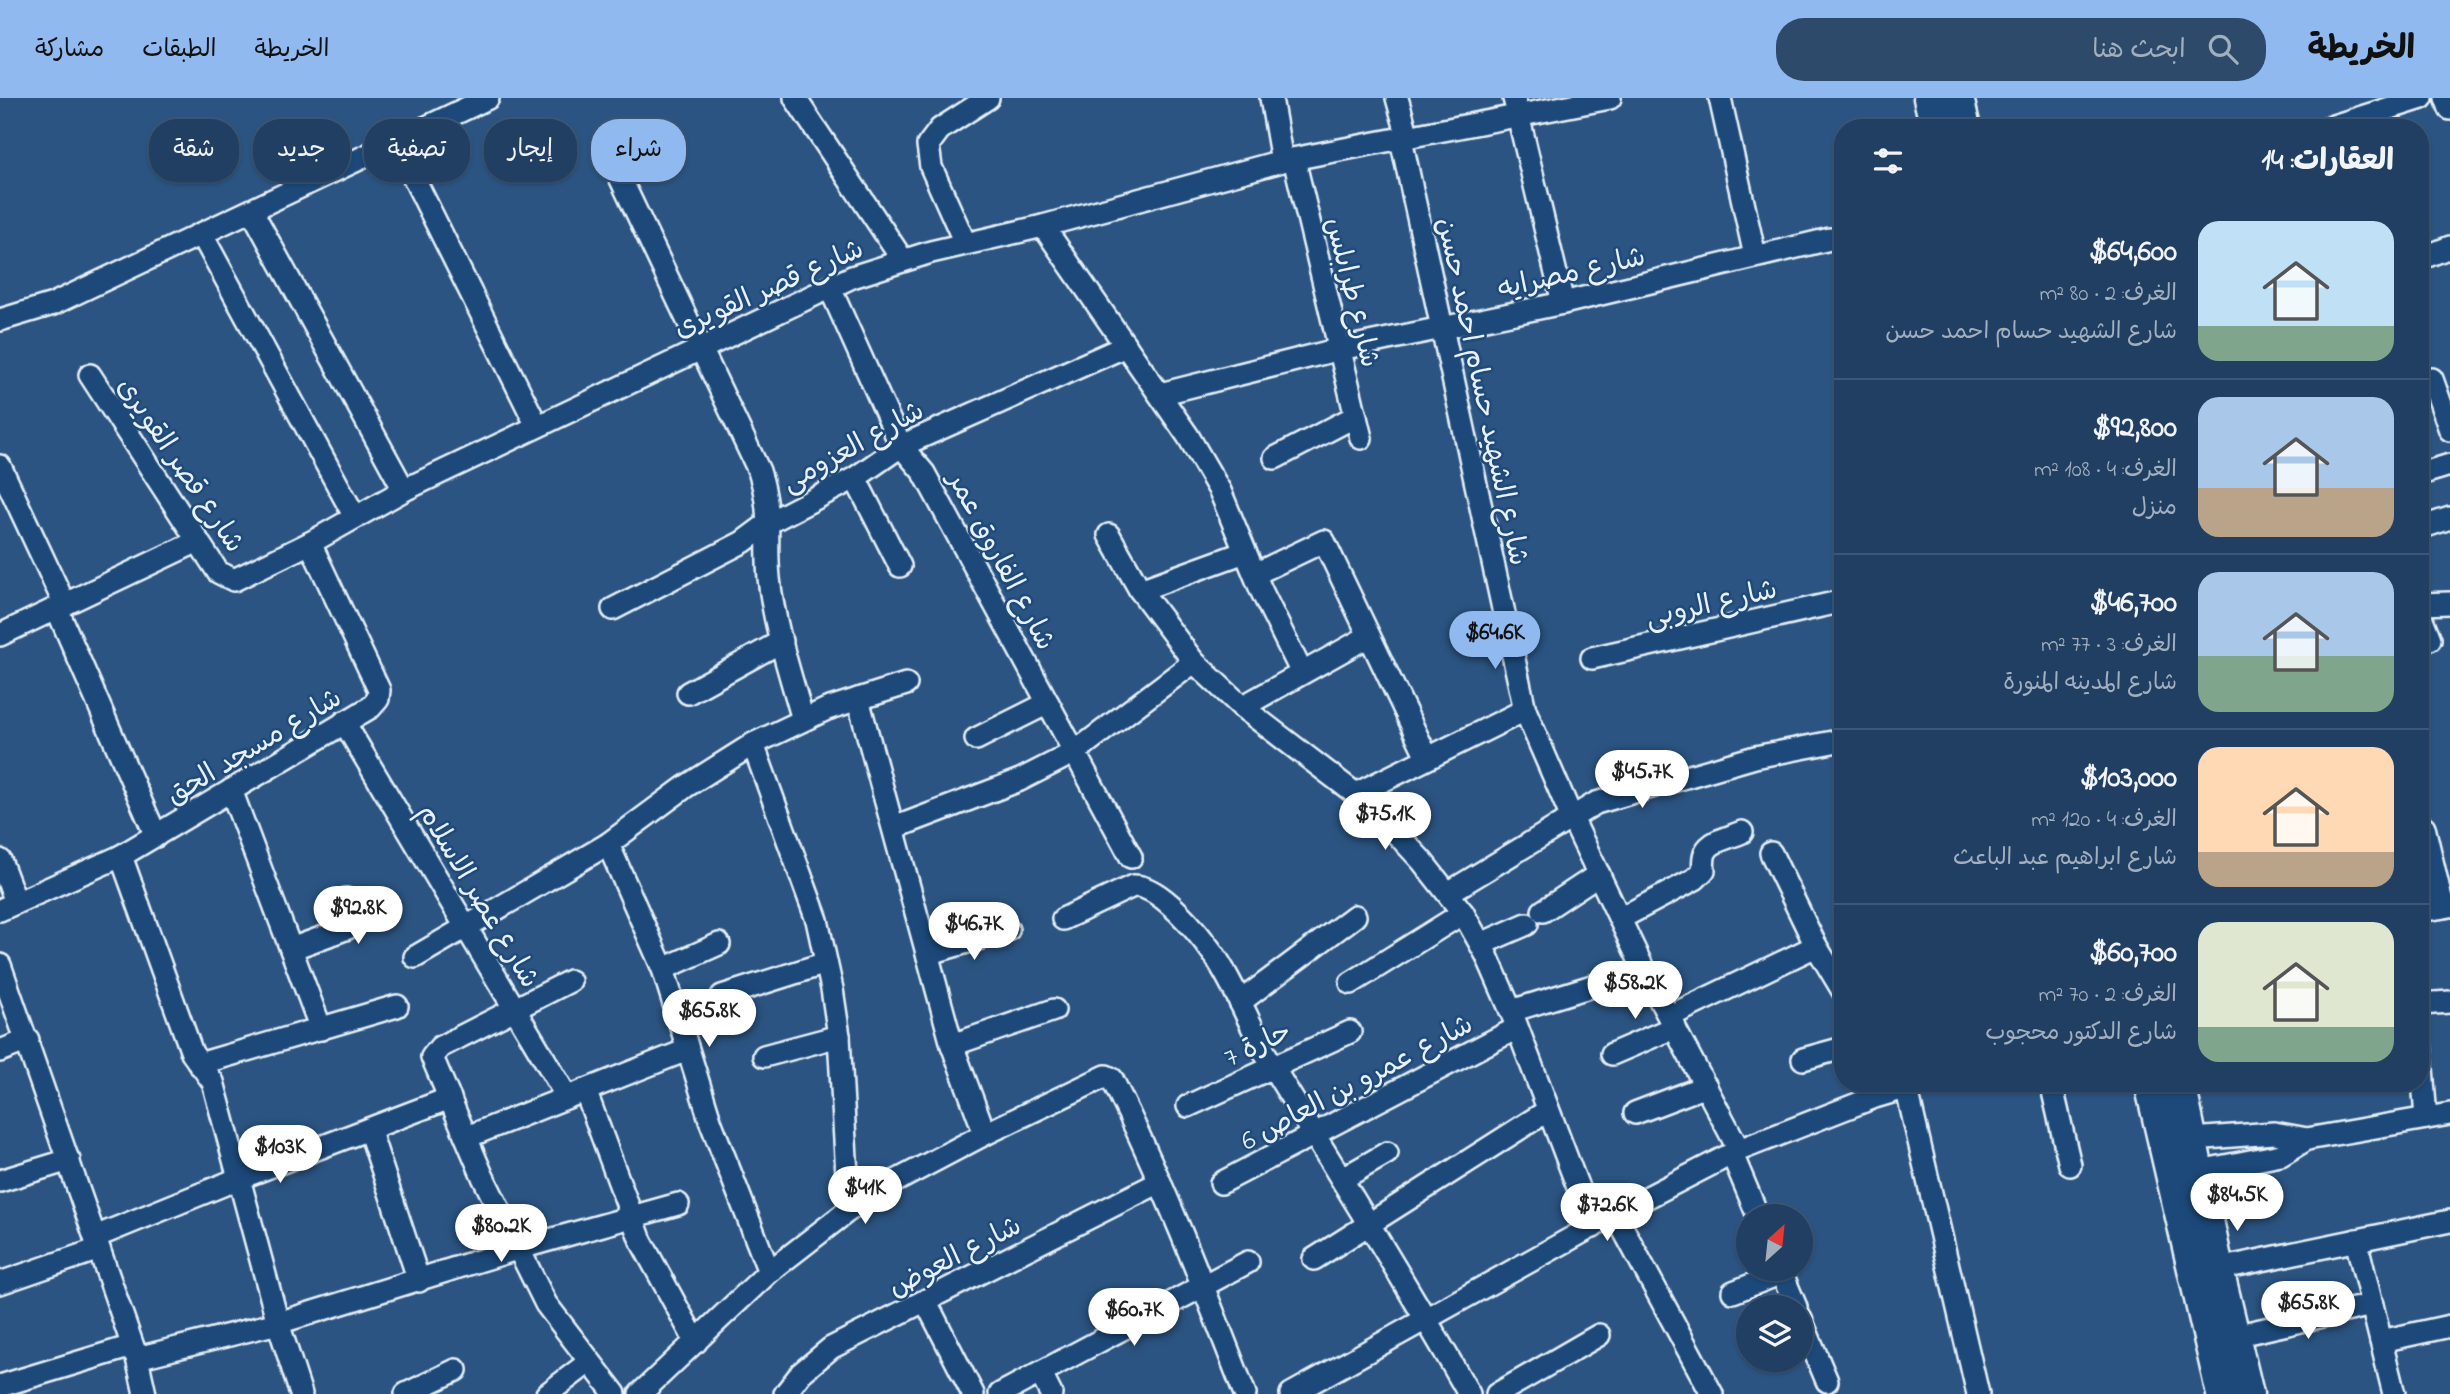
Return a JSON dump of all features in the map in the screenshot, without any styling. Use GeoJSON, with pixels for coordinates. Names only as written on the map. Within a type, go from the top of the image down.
{"type":"FeatureCollection","features":[{"type":"Feature","properties":{"kind":"street"},"geometry":{"type":"LineString","coordinates":[[444,119],[488,98]]}},
{"type":"Feature","properties":{"kind":"street"},"geometry":{"type":"LineString","coordinates":[[796,98],[902,259]]}},
{"type":"Feature","properties":{"kind":"street"},"geometry":{"type":"LineString","coordinates":[[965,243],[931,167],[928,145],[940,129],[988,98]]}},
{"type":"Feature","properties":{"kind":"street","name":"شارع طرابلس"},"geometry":{"type":"LineString","coordinates":[[1271,98],[1340,349],[1361,438]]}},
{"type":"Feature","properties":{"kind":"street","name":"شارع الشهيد حسام احمد حسن"},"geometry":{"type":"LineString","coordinates":[[1397,98],[1442,330],[1525,710],[1570,816],[1644,970],[1706,1086],[1736,1152],[1754,1204]]}},
{"type":"Feature","properties":{"kind":"street","name":"شارع قصر القويرى"},"geometry":{"type":"LineString","coordinates":[[90,375],[218,572],[234,580],[404,490],[699,348],[830,288],[902,259],[1043,226],[1288,160],[1405,138],[1517,107],[1609,98]]}},
{"type":"Feature","properties":{"kind":"street"},"geometry":{"type":"LineString","coordinates":[[1720,98],[1755,257]]}},
{"type":"Feature","properties":{"kind":"street"},"geometry":{"type":"LineString","coordinates":[[1929,98],[1934,119]]}},
{"type":"Feature","properties":{"kind":"street"},"geometry":{"type":"LineString","coordinates":[[1958,98],[1963,119]]}},
{"type":"Feature","properties":{"kind":"street"},"geometry":{"type":"LineString","coordinates":[[2356,119],[2422,98]]}},
{"type":"Feature","properties":{"kind":"street"},"geometry":{"type":"LineString","coordinates":[[2446,98],[2450,109]]}},
{"type":"Feature","properties":{"kind":"street"},"geometry":{"type":"LineString","coordinates":[[1517,107],[1563,303]]}},
{"type":"Feature","properties":{"kind":"street"},"geometry":{"type":"LineString","coordinates":[[0,320],[53,304],[364,157]]}},
{"type":"Feature","properties":{"kind":"street"},"geometry":{"type":"LineString","coordinates":[[416,182],[537,426]]}},
{"type":"Feature","properties":{"kind":"street"},"geometry":{"type":"LineString","coordinates":[[622,182],[759,471],[768,499],[769,577],[782,641],[803,720]]}},
{"type":"Feature","properties":{"kind":"street"},"geometry":{"type":"LineString","coordinates":[[252,211],[404,490]]}},
{"type":"Feature","properties":{"kind":"street"},"geometry":{"type":"LineString","coordinates":[[1043,226],[1160,394],[1220,491],[1245,552],[1301,671]]}},
{"type":"Feature","properties":{"kind":"street"},"geometry":{"type":"LineString","coordinates":[[202,235],[355,517]]}},
{"type":"Feature","properties":{"kind":"street","name":"شارع مصرايه"},"geometry":{"type":"LineString","coordinates":[[1160,394],[1340,349],[1563,303],[1830,239]]}},
{"type":"Feature","properties":{"kind":"street"},"geometry":{"type":"LineString","coordinates":[[2429,255],[2450,247]]}},
{"type":"Feature","properties":{"kind":"street","name":"شارع الفاروق عمر"},"geometry":{"type":"LineString","coordinates":[[830,288],[901,446],[924,473],[1131,858]]}},
{"type":"Feature","properties":{"kind":"street","name":"شارع العزومى"},"geometry":{"type":"LineString","coordinates":[[613,609],[743,542],[770,522],[855,478],[901,446],[1126,346]]}},
{"type":"Feature","properties":{"kind":"street"},"geometry":{"type":"LineString","coordinates":[[2434,378],[2450,430]]}},
{"type":"Feature","properties":{"kind":"street"},"geometry":{"type":"LineString","coordinates":[[1275,458],[1356,416]]}},
{"type":"Feature","properties":{"kind":"street"},"geometry":{"type":"LineString","coordinates":[[2429,471],[2450,465]]}},
{"type":"Feature","properties":{"kind":"street"},"geometry":{"type":"LineString","coordinates":[[0,466],[156,836]]}},
{"type":"Feature","properties":{"kind":"street"},"geometry":{"type":"LineString","coordinates":[[855,478],[900,566]]}},
{"type":"Feature","properties":{"kind":"street"},"geometry":{"type":"LineString","coordinates":[[2429,525],[2450,518]]}},
{"type":"Feature","properties":{"kind":"street"},"geometry":{"type":"LineString","coordinates":[[1109,535],[1140,590],[1194,662],[1242,707],[1356,794],[1422,861],[1463,914],[1481,944],[1514,1020],[1593,1227]]}},
{"type":"Feature","properties":{"kind":"street"},"geometry":{"type":"LineString","coordinates":[[0,635],[198,541]]}},
{"type":"Feature","properties":{"kind":"street"},"geometry":{"type":"LineString","coordinates":[[1255,574],[1324,541],[1427,757]]}},
{"type":"Feature","properties":{"kind":"street","name":"شارع مسجد الحق"},"geometry":{"type":"LineString","coordinates":[[8,906],[121,856],[371,707],[378,699],[379,690],[310,542]]}},
{"type":"Feature","properties":{"kind":"street"},"geometry":{"type":"LineString","coordinates":[[1140,590],[1245,552]]}},
{"type":"Feature","properties":{"kind":"street","name":"شارع الروبى"},"geometry":{"type":"LineString","coordinates":[[1592,658],[1834,603]]}},
{"type":"Feature","properties":{"kind":"street"},"geometry":{"type":"LineString","coordinates":[[2429,604],[2450,603]]}},
{"type":"Feature","properties":{"kind":"street"},"geometry":{"type":"LineString","coordinates":[[1242,707],[1301,671],[1369,636]]}},
{"type":"Feature","properties":{"kind":"street"},"geometry":{"type":"LineString","coordinates":[[688,693],[782,641]]}},
{"type":"Feature","properties":{"kind":"street"},"geometry":{"type":"LineString","coordinates":[[894,828],[1020,780],[1075,752],[1194,662]]}},
{"type":"Feature","properties":{"kind":"street"},"geometry":{"type":"LineString","coordinates":[[415,957],[608,844],[685,787],[753,744],[803,720],[906,684]]}},
{"type":"Feature","properties":{"kind":"street"},"geometry":{"type":"LineString","coordinates":[[858,699],[952,1045],[985,1134]]}},
{"type":"Feature","properties":{"kind":"street"},"geometry":{"type":"LineString","coordinates":[[976,739],[1048,703]]}},
{"type":"Feature","properties":{"kind":"street"},"geometry":{"type":"LineString","coordinates":[[1356,794],[1525,710]]}},
{"type":"Feature","properties":{"kind":"street","name":"شارع عصر الاسلام"},"geometry":{"type":"LineString","coordinates":[[344,722],[515,1009],[576,1094],[659,1277],[695,1342]]}},
{"type":"Feature","properties":{"kind":"street"},"geometry":{"type":"LineString","coordinates":[[1448,893],[1570,816],[1611,797],[1729,764],[1834,742]]}},
{"type":"Feature","properties":{"kind":"street"},"geometry":{"type":"LineString","coordinates":[[753,744],[817,920],[826,962],[839,1036],[849,1210]]}},
{"type":"Feature","properties":{"kind":"street"},"geometry":{"type":"LineString","coordinates":[[231,790],[321,1029]]}},
{"type":"Feature","properties":{"kind":"street"},"geometry":{"type":"LineString","coordinates":[[1621,918],[1695,879],[1704,870],[1702,857],[1705,849],[1742,832]]}},
{"type":"Feature","properties":{"kind":"street"},"geometry":{"type":"LineString","coordinates":[[608,844],[663,970],[711,1123],[769,1272]]}},
{"type":"Feature","properties":{"kind":"street"},"geometry":{"type":"LineString","coordinates":[[2429,844],[2447,906],[2429,909]]}},
{"type":"Feature","properties":{"kind":"street"},"geometry":{"type":"LineString","coordinates":[[1771,853],[1816,946],[1834,976]]}},
{"type":"Feature","properties":{"kind":"street"},"geometry":{"type":"LineString","coordinates":[[121,856],[192,1053],[213,1082],[278,1322],[301,1394]]}},
{"type":"Feature","properties":{"kind":"street"},"geometry":{"type":"LineString","coordinates":[[0,860],[8,906]]}},
{"type":"Feature","properties":{"kind":"street"},"geometry":{"type":"LineString","coordinates":[[1481,944],[1535,917],[1599,874]]}},
{"type":"Feature","properties":{"kind":"street"},"geometry":{"type":"LineString","coordinates":[[1063,919],[1133,886],[1144,885],[1176,910],[1214,956],[1273,1067],[1370,1224],[1469,1394]]}},
{"type":"Feature","properties":{"kind":"street"},"geometry":{"type":"LineString","coordinates":[[291,949],[348,928],[353,919],[346,899]]}},
{"type":"Feature","properties":{"kind":"street"},"geometry":{"type":"LineString","coordinates":[[1351,983],[1463,914]]}},
{"type":"Feature","properties":{"kind":"street"},"geometry":{"type":"LineString","coordinates":[[1240,1002],[1355,916]]}},
{"type":"Feature","properties":{"kind":"street"},"geometry":{"type":"LineString","coordinates":[[927,954],[1008,930]]}},
{"type":"Feature","properties":{"kind":"street"},"geometry":{"type":"LineString","coordinates":[[663,970],[719,944]]}},
{"type":"Feature","properties":{"kind":"street"},"geometry":{"type":"LineString","coordinates":[[1612,1054],[1816,946]]}},
{"type":"Feature","properties":{"kind":"street"},"geometry":{"type":"LineString","coordinates":[[722,996],[826,962]]}},
{"type":"Feature","properties":{"kind":"street"},"geometry":{"type":"LineString","coordinates":[[0,965],[134,1352],[145,1394]]}},
{"type":"Feature","properties":{"kind":"street","name":"شارع عمرو بن العاص 6"},"geometry":{"type":"LineString","coordinates":[[1221,1183],[1514,1020],[1644,970]]}},
{"type":"Feature","properties":{"kind":"street"},"geometry":{"type":"LineString","coordinates":[[570,981],[435,1051],[434,1065],[517,1248],[546,1304],[615,1394]]}},
{"type":"Feature","properties":{"kind":"street"},"geometry":{"type":"LineString","coordinates":[[2429,1003],[2450,1002]]}},
{"type":"Feature","properties":{"kind":"street"},"geometry":{"type":"LineString","coordinates":[[200,1065],[397,1006]]}},
{"type":"Feature","properties":{"kind":"street"},"geometry":{"type":"LineString","coordinates":[[952,1045],[1054,1010]]}},
{"type":"Feature","properties":{"kind":"street","name":"حارة 7"},"geometry":{"type":"LineString","coordinates":[[1188,1106],[1350,1031]]}},
{"type":"Feature","properties":{"kind":"street"},"geometry":{"type":"LineString","coordinates":[[764,1056],[839,1036]]}},
{"type":"Feature","properties":{"kind":"street"},"geometry":{"type":"LineString","coordinates":[[0,1051],[28,1040]]}},
{"type":"Feature","properties":{"kind":"street"},"geometry":{"type":"LineString","coordinates":[[467,1137],[687,1050]]}},
{"type":"Feature","properties":{"kind":"street"},"geometry":{"type":"LineString","coordinates":[[1802,1059],[1834,1050]]}},
{"type":"Feature","properties":{"kind":"street"},"geometry":{"type":"LineString","coordinates":[[640,1394],[769,1272],[801,1244],[849,1210],[894,1182],[985,1134],[1106,1076],[1112,1079],[1160,1182],[1204,1286],[1245,1394]]}},
{"type":"Feature","properties":{"kind":"street"},"geometry":{"type":"LineString","coordinates":[[1635,1113],[1706,1086]]}},
{"type":"Feature","properties":{"kind":"street"},"geometry":{"type":"LineString","coordinates":[[1291,1394],[1322,1387],[1428,1321],[1615,1214],[1736,1152],[1870,1092]]}},
{"type":"Feature","properties":{"kind":"street"},"geometry":{"type":"LineString","coordinates":[[1915,1092],[1978,1394]]}},
{"type":"Feature","properties":{"kind":"street"},"geometry":{"type":"LineString","coordinates":[[2053,1092],[2070,1165]]}},
{"type":"Feature","properties":{"kind":"street"},"geometry":{"type":"LineString","coordinates":[[2152,1092],[2222,1394]]}},
{"type":"Feature","properties":{"kind":"street"},"geometry":{"type":"LineString","coordinates":[[2182,1092],[2218,1269],[2248,1394]]}},
{"type":"Feature","properties":{"kind":"street"},"geometry":{"type":"LineString","coordinates":[[2424,1092],[2426,1118]]}},
{"type":"Feature","properties":{"kind":"street"},"geometry":{"type":"LineString","coordinates":[[0,1283],[97,1243],[240,1178],[450,1098]]}},
{"type":"Feature","properties":{"kind":"street"},"geometry":{"type":"LineString","coordinates":[[1314,1259],[1547,1111]]}},
{"type":"Feature","properties":{"kind":"street"},"geometry":{"type":"LineString","coordinates":[[2192,1139],[2274,1133],[2307,1139],[2450,1115]]}},
{"type":"Feature","properties":{"kind":"street"},"geometry":{"type":"LineString","coordinates":[[369,1129],[419,1281]]}},
{"type":"Feature","properties":{"kind":"street"},"geometry":{"type":"LineString","coordinates":[[2200,1171],[2281,1155],[2307,1139]]}},
{"type":"Feature","properties":{"kind":"street"},"geometry":{"type":"LineString","coordinates":[[1342,1179],[1387,1153]]}},
{"type":"Feature","properties":{"kind":"street"},"geometry":{"type":"LineString","coordinates":[[0,1181],[69,1160]]}},
{"type":"Feature","properties":{"kind":"street","name":"شارع العوض"},"geometry":{"type":"LineString","coordinates":[[785,1394],[802,1373],[831,1348],[1160,1182]]}},
{"type":"Feature","properties":{"kind":"street"},"geometry":{"type":"LineString","coordinates":[[0,1386],[134,1352],[278,1322],[419,1281],[517,1248],[678,1204]]}},
{"type":"Feature","properties":{"kind":"street"},"geometry":{"type":"LineString","coordinates":[[1615,1214],[1712,1394]]}},
{"type":"Feature","properties":{"kind":"street"},"geometry":{"type":"LineString","coordinates":[[2218,1269],[2450,1221]]}},
{"type":"Feature","properties":{"kind":"street"},"geometry":{"type":"LineString","coordinates":[[2356,1240],[2395,1394]]}},
{"type":"Feature","properties":{"kind":"street"},"geometry":{"type":"LineString","coordinates":[[1000,1394],[1248,1262]]}},
{"type":"Feature","properties":{"kind":"street"},"geometry":{"type":"LineString","coordinates":[[1733,1292],[1758,1281]]}},
{"type":"Feature","properties":{"kind":"street"},"geometry":{"type":"LineString","coordinates":[[926,1302],[973,1394]]}},
{"type":"Feature","properties":{"kind":"street"},"geometry":{"type":"LineString","coordinates":[[2234,1336],[2372,1305]]}},
{"type":"Feature","properties":{"kind":"street"},"geometry":{"type":"LineString","coordinates":[[2381,1341],[2450,1326]]}},
{"type":"Feature","properties":{"kind":"street"},"geometry":{"type":"LineString","coordinates":[[1497,1394],[1599,1335]]}},
{"type":"Feature","properties":{"kind":"street"},"geometry":{"type":"LineString","coordinates":[[1813,1348],[1827,1381]]}},
{"type":"Feature","properties":{"kind":"street"},"geometry":{"type":"LineString","coordinates":[[547,1394],[589,1362]]}},
{"type":"Feature","properties":{"kind":"street"},"geometry":{"type":"LineString","coordinates":[[406,1394],[456,1370]]}},
{"type":"Feature","properties":{"kind":"street"},"geometry":{"type":"LineString","coordinates":[[1041,1374],[1051,1394]]}}]}
